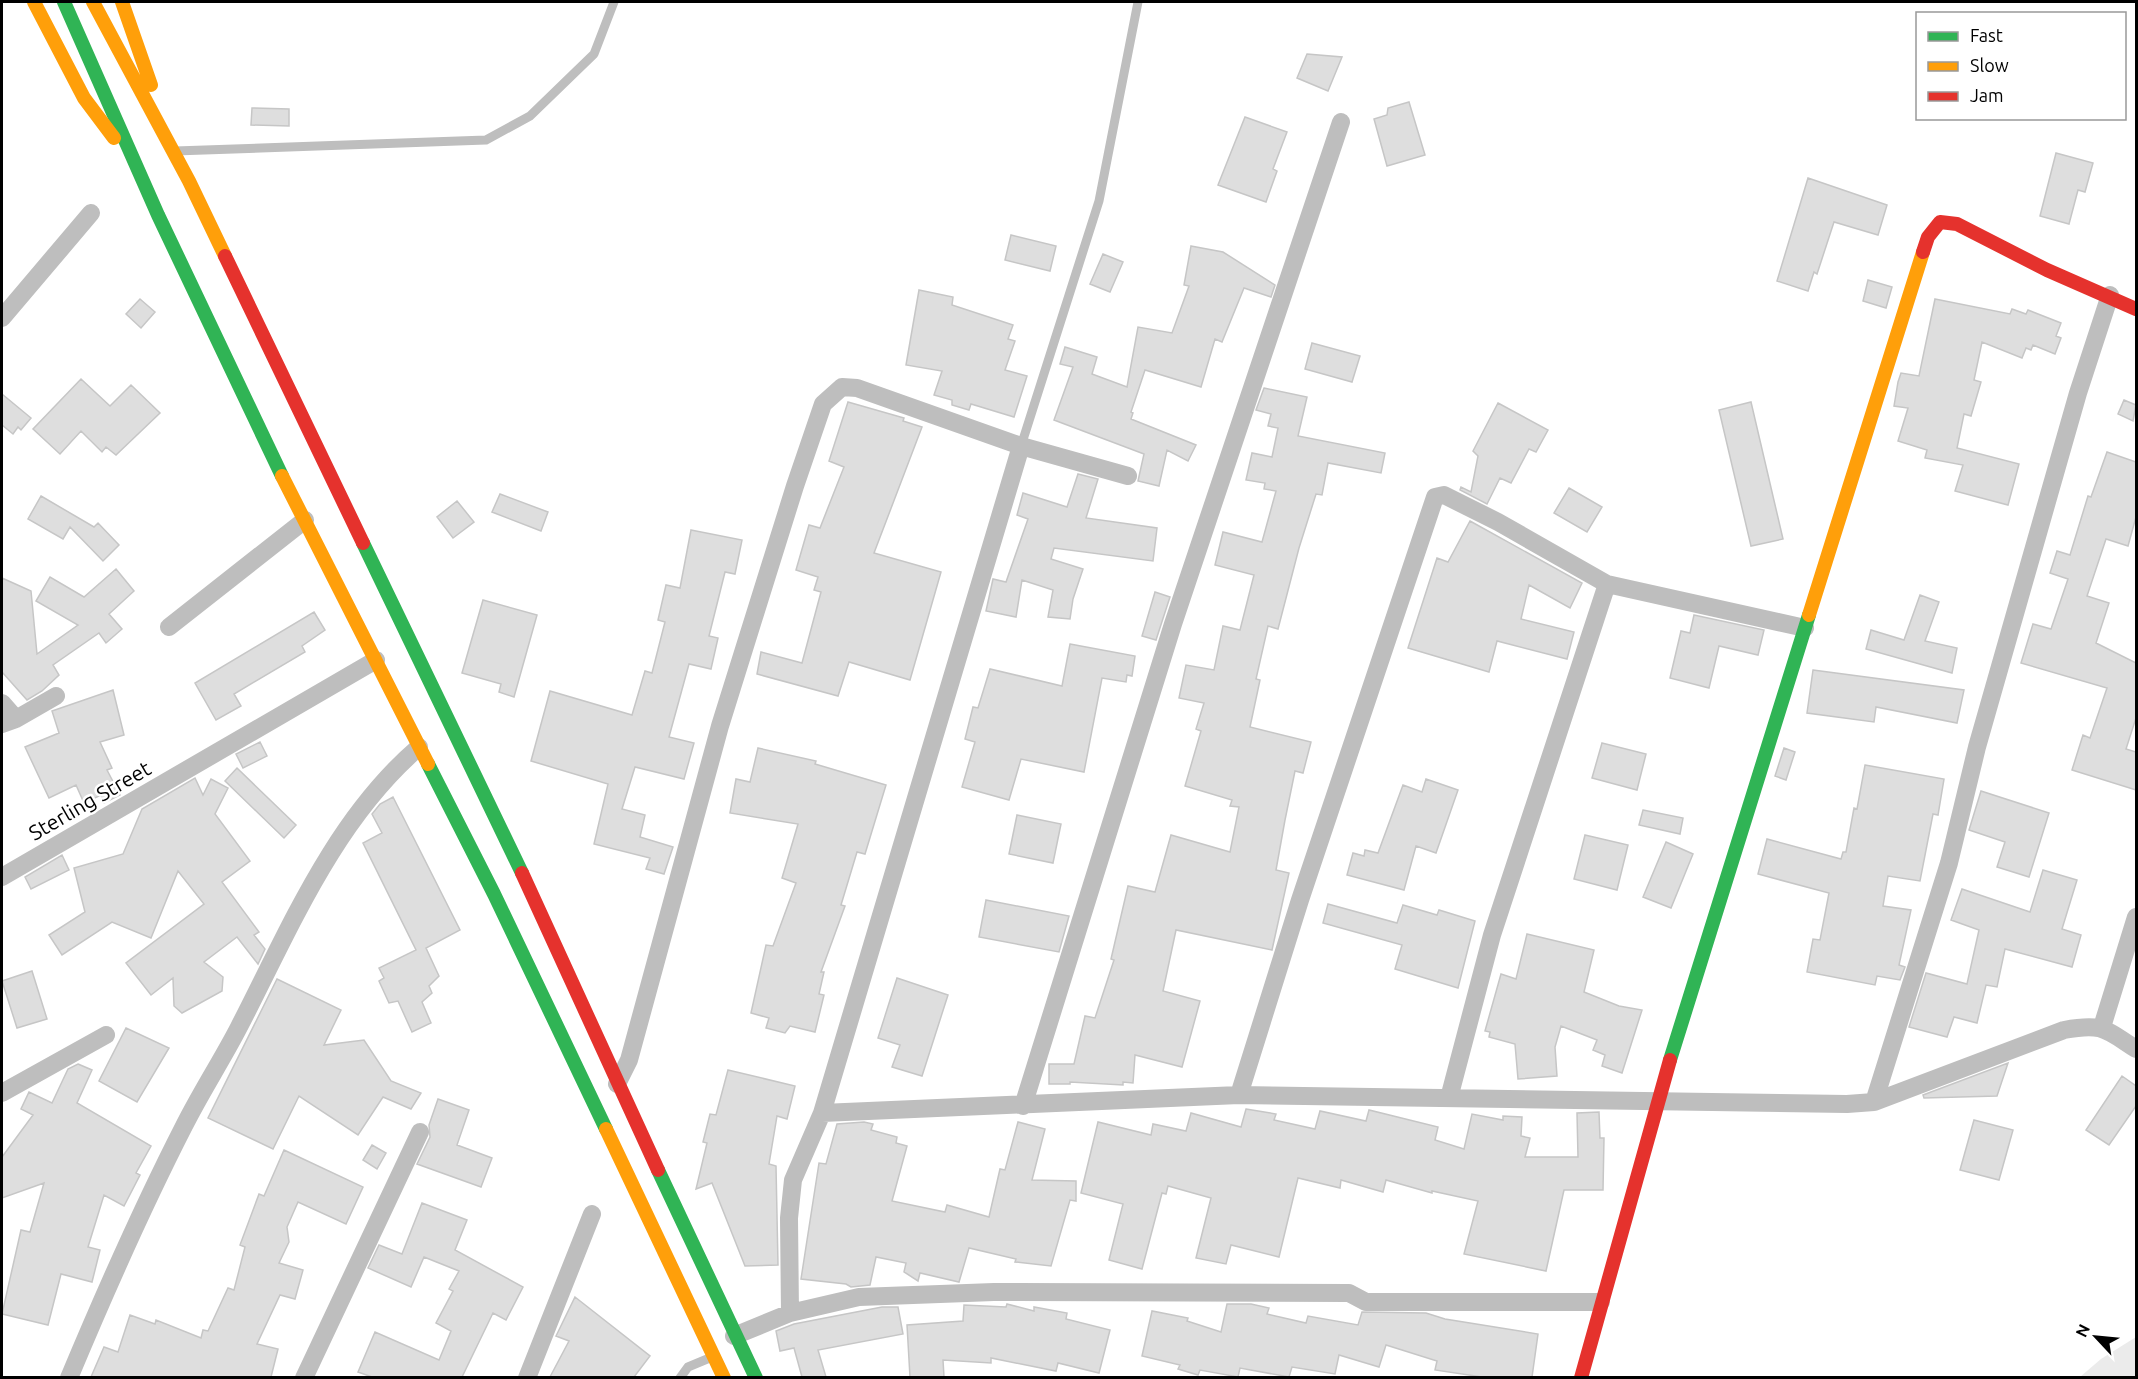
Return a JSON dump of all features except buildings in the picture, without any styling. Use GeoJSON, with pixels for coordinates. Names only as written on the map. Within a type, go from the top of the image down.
{"type":"FeatureCollection","features":[{"type":"Feature","properties":{"kind":"main road"},"geometry":{"type":"LineString","coordinates":[[34,2],[84,98],[140,174]]}},
{"type":"Feature","properties":{"kind":"main road"},"geometry":{"type":"LineString","coordinates":[[64,2],[140,174],[305,520],[494,894],[724,1377]]}},
{"type":"Feature","properties":{"kind":"main road"},"geometry":{"type":"LineString","coordinates":[[93,2],[173,151],[533,896],[617,1084],[734,1336],[756,1377]]}},
{"type":"Feature","properties":{"kind":"main road"},"geometry":{"type":"LineString","coordinates":[[123,2],[173,151]]}},
{"type":"Feature","properties":{"kind":"main road"},"geometry":{"type":"LineString","coordinates":[[1581,1377],[1657,1102],[1928,237],[1933,228],[1944,221],[1957,224],[2047,270],[2110,295],[2136,309]]}},
{"type":"Feature","properties":{"kind":"street"},"geometry":{"type":"LineString","coordinates":[[1023,1106],[1173,624],[1341,122]]}},
{"type":"Feature","properties":{"kind":"street"},"geometry":{"type":"LineString","coordinates":[[2,318],[91,213]]}},
{"type":"Feature","properties":{"kind":"street"},"geometry":{"type":"LineString","coordinates":[[1874,1102],[1949,863],[1977,747],[2078,393],[2110,295]]}},
{"type":"Feature","properties":{"kind":"street"},"geometry":{"type":"LineString","coordinates":[[617,1084],[629,1060],[720,726],[823,404],[842,387],[857,388],[1021,446],[1128,476]]}},
{"type":"Feature","properties":{"kind":"street"},"geometry":{"type":"LineString","coordinates":[[789,1313],[789,1218],[794,1180],[822,1113],[1021,446]]}},
{"type":"Feature","properties":{"kind":"street"},"geometry":{"type":"LineString","coordinates":[[1239,1095],[1300,900],[1434,497],[1444,495],[1498,522],[1607,584],[1805,628]]}},
{"type":"Feature","properties":{"kind":"street"},"geometry":{"type":"LineString","coordinates":[[169,627],[305,520]]}},
{"type":"Feature","properties":{"kind":"street"},"geometry":{"type":"LineString","coordinates":[[1449,1098],[1492,936],[1607,584]]}},
{"type":"Feature","properties":{"kind":"street","name":"Sterling Street"},"geometry":{"type":"LineString","coordinates":[[2,878],[376,660]]}},
{"type":"Feature","properties":{"kind":"street"},"geometry":{"type":"LineString","coordinates":[[2,703],[9,722],[56,696]]}},
{"type":"Feature","properties":{"kind":"street"},"geometry":{"type":"LineString","coordinates":[[69,1377],[149,1197],[325,860],[379,785],[419,747]]}},
{"type":"Feature","properties":{"kind":"street"},"geometry":{"type":"LineString","coordinates":[[2102,1027],[2136,917]]}},
{"type":"Feature","properties":{"kind":"street"},"geometry":{"type":"LineString","coordinates":[[822,1113],[1239,1095],[1846,1104],[1874,1102],[2064,1030],[2088,1026],[2102,1027],[2136,1049]]}},
{"type":"Feature","properties":{"kind":"street"},"geometry":{"type":"LineString","coordinates":[[2,1093],[106,1035]]}},
{"type":"Feature","properties":{"kind":"street"},"geometry":{"type":"LineString","coordinates":[[304,1377],[420,1132]]}},
{"type":"Feature","properties":{"kind":"street"},"geometry":{"type":"LineString","coordinates":[[527,1377],[592,1214]]}},
{"type":"Feature","properties":{"kind":"street"},"geometry":{"type":"LineString","coordinates":[[734,1336],[789,1313],[859,1298],[994,1292],[1349,1293],[1366,1302],[1601,1302]]}},
{"type":"Feature","properties":{"kind":"lane"},"geometry":{"type":"LineString","coordinates":[[173,151],[486,140],[530,116],[594,54],[614,2]]}},
{"type":"Feature","properties":{"kind":"lane"},"geometry":{"type":"LineString","coordinates":[[1021,446],[1099,201],[1138,2]]}},
{"type":"Feature","properties":{"kind":"lane"},"geometry":{"type":"LineString","coordinates":[[680,1377],[688,1367],[714,1356]]}},
{"type":"Feature","properties":{"kind":"shaded area"},"geometry":{"type":"Polygon","coordinates":[[[2136,1337],[2136,1377],[2080,1377],[2101,1359],[2136,1337]]]}},
{"type":"Feature","properties":{"kind":"traffic: fast"},"geometry":{"type":"LineString","coordinates":[[64,2],[158,215],[282,476]]}},
{"type":"Feature","properties":{"kind":"traffic: fast"},"geometry":{"type":"LineString","coordinates":[[363,543],[522,873]]}},
{"type":"Feature","properties":{"kind":"traffic: fast"},"geometry":{"type":"LineString","coordinates":[[1670,1060],[1809,615]]}},
{"type":"Feature","properties":{"kind":"traffic: fast"},"geometry":{"type":"LineString","coordinates":[[428,764],[494,894],[606,1129]]}},
{"type":"Feature","properties":{"kind":"traffic: fast"},"geometry":{"type":"LineString","coordinates":[[658,1170],[756,1378]]}},
{"type":"Feature","properties":{"kind":"traffic: slow"},"geometry":{"type":"LineString","coordinates":[[34,2],[84,98],[114,138]]}},
{"type":"Feature","properties":{"kind":"traffic: slow"},"geometry":{"type":"LineString","coordinates":[[93,2],[189,181],[225,256]]}},
{"type":"Feature","properties":{"kind":"traffic: slow"},"geometry":{"type":"LineString","coordinates":[[122,2],[151,85]]}},
{"type":"Feature","properties":{"kind":"traffic: slow"},"geometry":{"type":"LineString","coordinates":[[1809,615],[1923,252]]}},
{"type":"Feature","properties":{"kind":"traffic: slow"},"geometry":{"type":"LineString","coordinates":[[282,476],[428,764]]}},
{"type":"Feature","properties":{"kind":"traffic: slow"},"geometry":{"type":"LineString","coordinates":[[606,1129],[724,1378]]}},
{"type":"Feature","properties":{"kind":"traffic: jam"},"geometry":{"type":"LineString","coordinates":[[1923,252],[1928,237],[1940,222],[1957,224],[2047,270],[2136,309]]}},
{"type":"Feature","properties":{"kind":"traffic: jam"},"geometry":{"type":"LineString","coordinates":[[225,256],[363,543]]}},
{"type":"Feature","properties":{"kind":"traffic: jam"},"geometry":{"type":"LineString","coordinates":[[522,873],[658,1170]]}},
{"type":"Feature","properties":{"kind":"traffic: jam"},"geometry":{"type":"LineString","coordinates":[[1581,1378],[1670,1060]]}}]}
